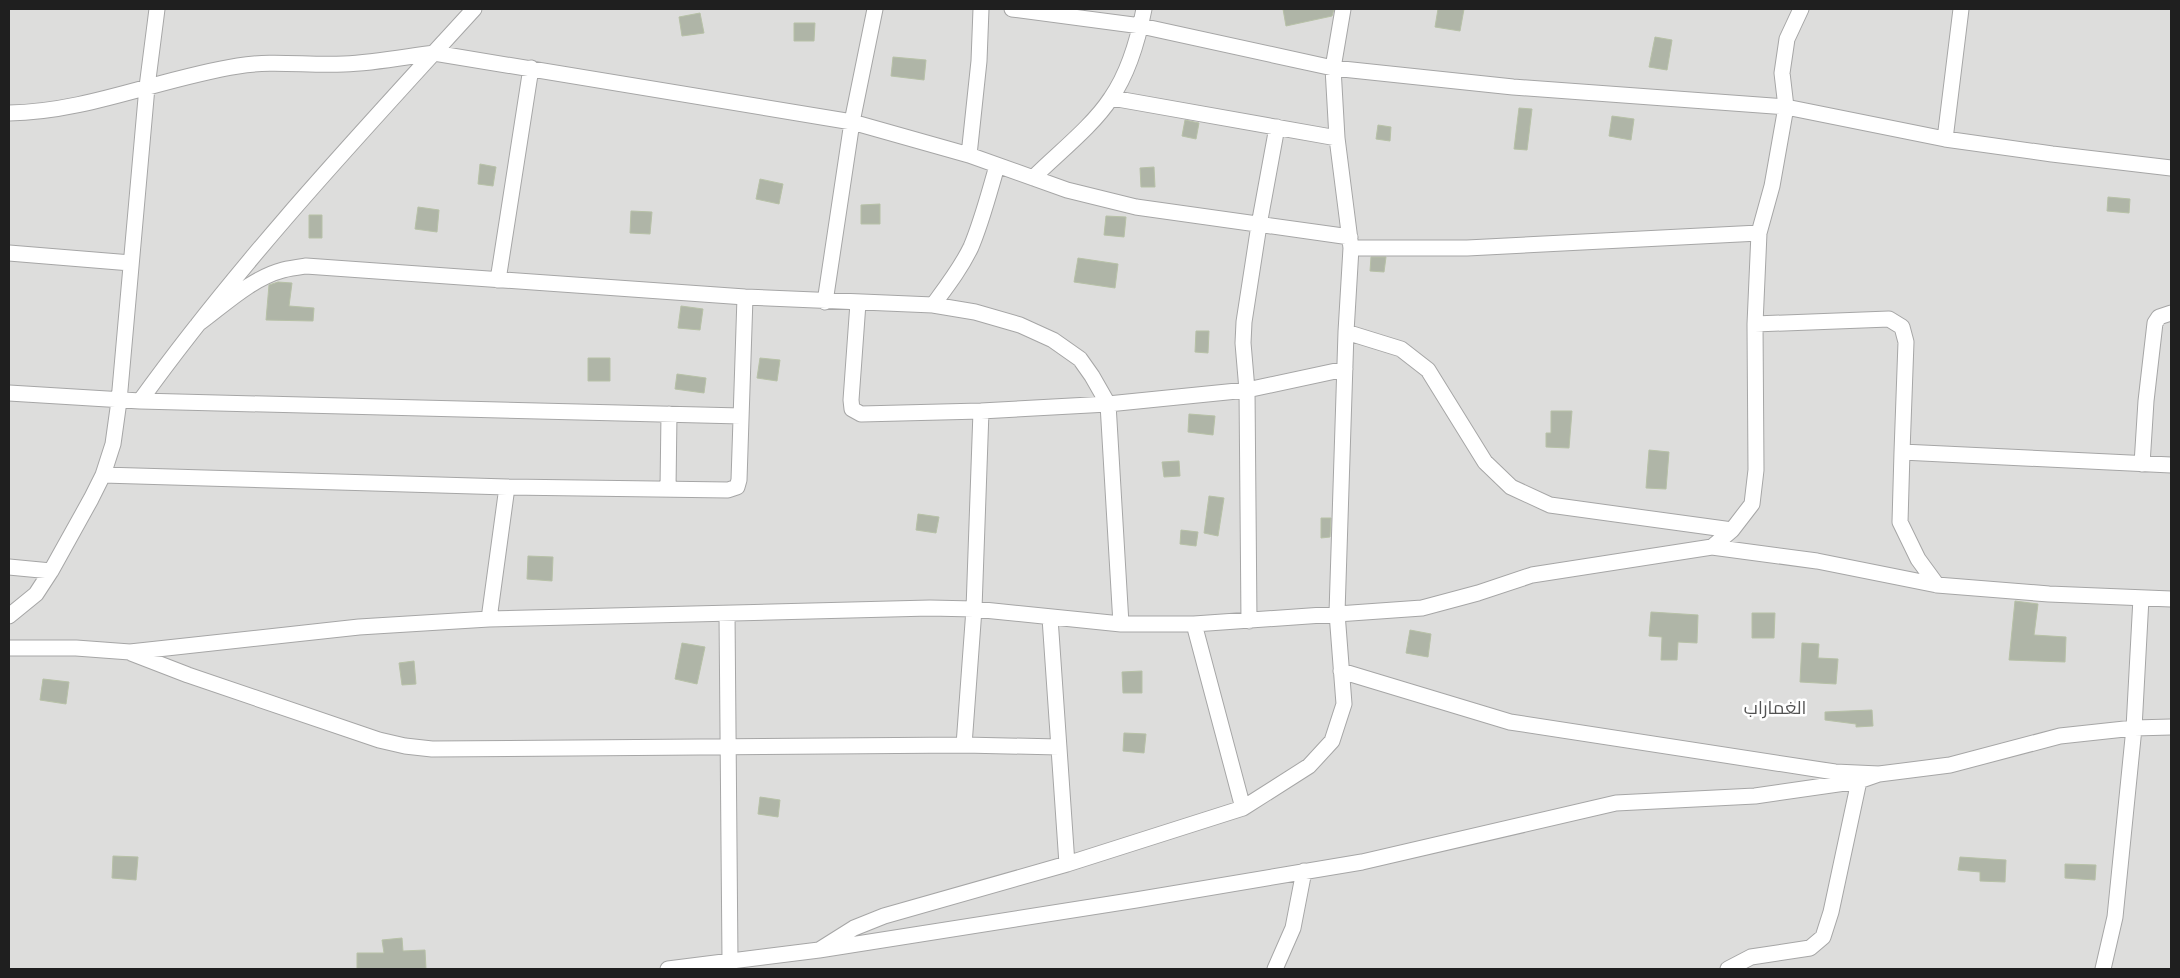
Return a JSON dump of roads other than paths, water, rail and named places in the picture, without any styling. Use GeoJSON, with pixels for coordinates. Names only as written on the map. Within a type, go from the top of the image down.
{"type":"FeatureCollection","features":[{"type":"Feature","properties":{"kind":"street"},"geometry":{"type":"LineString","coordinates":[[9,616],[36,594],[52,571],[103,475],[113,444],[119,401],[154,9]]}},
{"type":"Feature","properties":{"kind":"street"},"geometry":{"type":"LineString","coordinates":[[140,402],[166,364],[268,238],[474,9]]}},
{"type":"Feature","properties":{"kind":"street"},"geometry":{"type":"LineString","coordinates":[[825,302],[852,122],[875,9]]}},
{"type":"Feature","properties":{"kind":"street"},"geometry":{"type":"LineString","coordinates":[[969,155],[979,61],[981,9]]}},
{"type":"Feature","properties":{"kind":"street"},"geometry":{"type":"LineString","coordinates":[[1012,9],[1141,26],[1333,68],[1513,87],[1786,107],[1945,139],[2171,168]]}},
{"type":"Feature","properties":{"kind":"street"},"geometry":{"type":"LineString","coordinates":[[1033,178],[1097,116],[1112,98],[1130,63],[1144,9]]}},
{"type":"Feature","properties":{"kind":"street"},"geometry":{"type":"LineString","coordinates":[[819,950],[854,928],[884,916],[1067,864],[1243,808],[1309,766],[1332,741],[1344,704],[1337,613],[1350,243],[1337,138],[1333,68],[1343,9]]}},
{"type":"Feature","properties":{"kind":"street"},"geometry":{"type":"LineString","coordinates":[[1712,547],[1732,530],[1752,504],[1756,470],[1755,324],[1759,233],[1772,186],[1786,107],[1782,73],[1787,39],[1800,9]]}},
{"type":"Feature","properties":{"kind":"street"},"geometry":{"type":"LineString","coordinates":[[1945,139],[1962,9]]}},
{"type":"Feature","properties":{"kind":"street"},"geometry":{"type":"LineString","coordinates":[[9,113],[66,108],[240,66],[375,62],[434,53],[852,122],[969,155],[1084,195],[1136,207],[1259,225],[1350,243],[1467,248],[1759,233]]}},
{"type":"Feature","properties":{"kind":"street"},"geometry":{"type":"LineString","coordinates":[[498,280],[530,68]]}},
{"type":"Feature","properties":{"kind":"street"},"geometry":{"type":"LineString","coordinates":[[1112,98],[1337,138]]}},
{"type":"Feature","properties":{"kind":"street"},"geometry":{"type":"LineString","coordinates":[[1249,621],[1247,390],[1243,343],[1244,322],[1277,127]]}},
{"type":"Feature","properties":{"kind":"street"},"geometry":{"type":"LineString","coordinates":[[933,305],[959,268],[970,247],[982,219],[997,166]]}},
{"type":"Feature","properties":{"kind":"street"},"geometry":{"type":"LineString","coordinates":[[9,252],[131,263]]}},
{"type":"Feature","properties":{"kind":"street"},"geometry":{"type":"LineString","coordinates":[[198,324],[252,285],[282,270],[306,266],[825,302],[933,305],[975,312],[1020,325],[1053,340],[1080,359],[1108,404],[1121,624]]}},
{"type":"Feature","properties":{"kind":"street"},"geometry":{"type":"LineString","coordinates":[[103,475],[728,490],[737,487],[740,480],[745,297]]}},
{"type":"Feature","properties":{"kind":"street"},"geometry":{"type":"LineString","coordinates":[[858,303],[850,400],[852,409],[861,414],[981,411],[1108,404],[1247,390],[1345,368]]}},
{"type":"Feature","properties":{"kind":"street"},"geometry":{"type":"LineString","coordinates":[[2142,464],[2146,400],[2155,323],[2159,316],[2171,313]]}},
{"type":"Feature","properties":{"kind":"street"},"geometry":{"type":"LineString","coordinates":[[1755,324],[1889,319],[1902,327],[1906,342],[1900,522],[1918,559],[1937,584]]}},
{"type":"Feature","properties":{"kind":"street"},"geometry":{"type":"LineString","coordinates":[[1346,332],[1401,349],[1428,370],[1485,462],[1511,487],[1550,505],[1732,530]]}},
{"type":"Feature","properties":{"kind":"street"},"geometry":{"type":"LineString","coordinates":[[9,393],[140,402],[741,416]]}},
{"type":"Feature","properties":{"kind":"street"},"geometry":{"type":"LineString","coordinates":[[964,745],[974,609],[981,411]]}},
{"type":"Feature","properties":{"kind":"street"},"geometry":{"type":"LineString","coordinates":[[668,488],[669,414]]}},
{"type":"Feature","properties":{"kind":"street"},"geometry":{"type":"LineString","coordinates":[[1902,452],[2171,466]]}},
{"type":"Feature","properties":{"kind":"street"},"geometry":{"type":"LineString","coordinates":[[490,619],[507,486]]}},
{"type":"Feature","properties":{"kind":"street"},"geometry":{"type":"LineString","coordinates":[[9,648],[76,648],[130,652],[359,627],[490,619],[930,608],[974,609],[1121,624],[1194,624],[1249,621],[1422,608],[1478,593],[1532,575],[1712,547],[1817,561],[1937,584],[2049,594],[2171,599]]}},
{"type":"Feature","properties":{"kind":"street"},"geometry":{"type":"LineString","coordinates":[[9,567],[52,571]]}},
{"type":"Feature","properties":{"kind":"street"},"geometry":{"type":"LineString","coordinates":[[2103,969],[2115,917],[2134,728],[2141,598]]}},
{"type":"Feature","properties":{"kind":"street"},"geometry":{"type":"LineString","coordinates":[[727,614],[730,960]]}},
{"type":"Feature","properties":{"kind":"street"},"geometry":{"type":"LineString","coordinates":[[1050,618],[1067,864]]}},
{"type":"Feature","properties":{"kind":"street"},"geometry":{"type":"LineString","coordinates":[[1194,624],[1243,808]]}},
{"type":"Feature","properties":{"kind":"street"},"geometry":{"type":"LineString","coordinates":[[130,652],[188,675],[314,719],[405,746],[432,749],[964,745],[1059,747]]}},
{"type":"Feature","properties":{"kind":"street"},"geometry":{"type":"LineString","coordinates":[[1341,671],[1510,722],[1835,772],[1879,774],[1950,765],[2060,736],[2134,728],[2171,727]]}},
{"type":"Feature","properties":{"kind":"street"},"geometry":{"type":"LineString","coordinates":[[668,969],[819,950],[1362,862],[1616,803],[1755,796],[1859,781],[1879,774]]}},
{"type":"Feature","properties":{"kind":"street"},"geometry":{"type":"LineString","coordinates":[[1728,969],[1751,957],[1810,948],[1823,937],[1832,912],[1859,781]]}},
{"type":"Feature","properties":{"kind":"street"},"geometry":{"type":"LineString","coordinates":[[1275,969],[1293,928],[1304,871]]}},
{"type":"Feature","properties":{"kind":"district","name":"الغماراب"},"geometry":{"type":"Point","coordinates":[1775,708]}}]}
